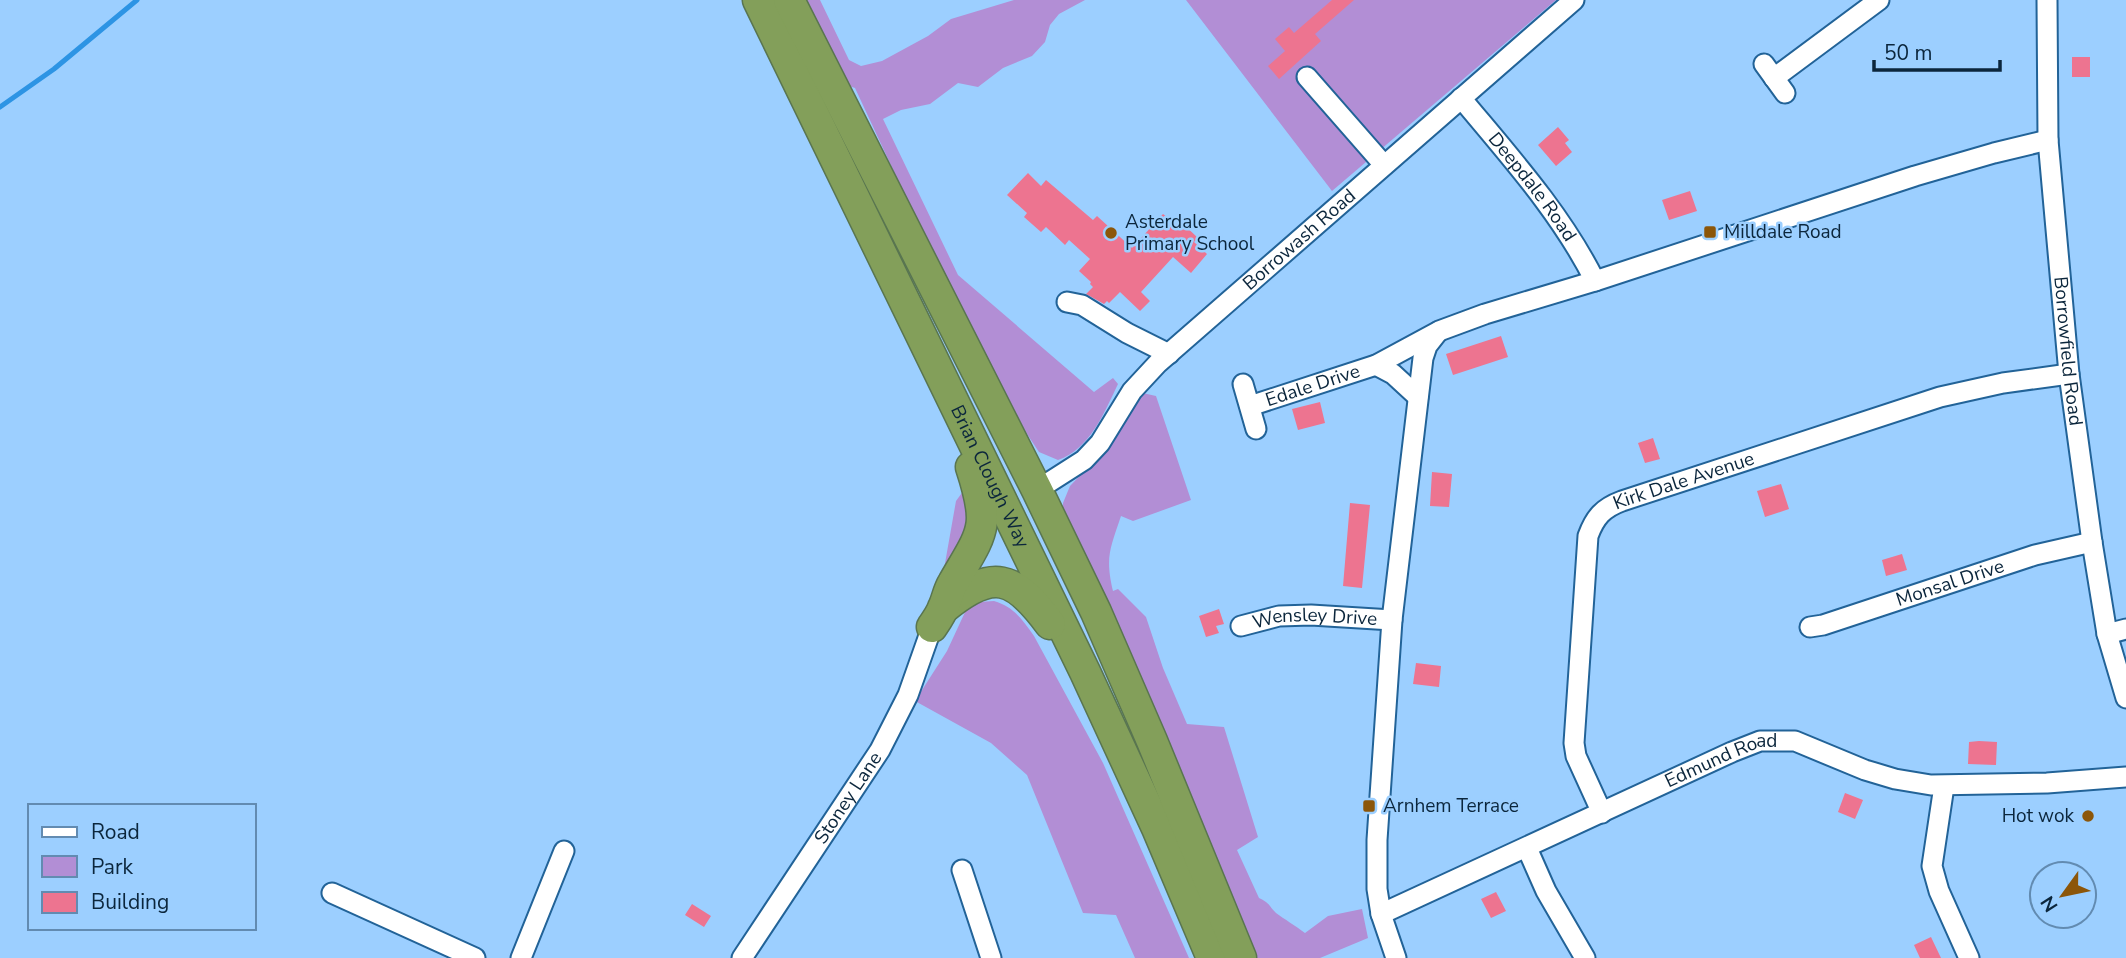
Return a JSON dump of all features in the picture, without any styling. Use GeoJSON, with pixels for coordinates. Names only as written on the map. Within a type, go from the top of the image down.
{"type":"FeatureCollection","features":[{"type":"Feature","properties":{"kind":"highway","name":"Brian Clough Way"},"geometry":{"type":"LineString","coordinates":[[758,0],[1086,672],[1212,958]]}},
{"type":"Feature","properties":{"kind":"highway","name":"Brian Clough Way"},"geometry":{"type":"LineString","coordinates":[[789,0],[1037,490],[1113,651],[1241,958]]}},
{"type":"Feature","properties":{"kind":"highway"},"geometry":{"type":"LineString","coordinates":[[909,311],[962,442],[982,507],[982,528],[978,540],[952,585],[938,617]]}},
{"type":"Feature","properties":{"kind":"highway"},"geometry":{"type":"LineString","coordinates":[[938,617],[962,593],[979,584],[993,581],[1010,585],[1038,608],[1086,672]]}},
{"type":"Feature","properties":{"kind":"street","name":"Borrowash Road"},"geometry":{"type":"LineString","coordinates":[[1037,490],[1084,460],[1100,443],[1132,391],[1169,354],[1574,0]]}},
{"type":"Feature","properties":{"kind":"street"},"geometry":{"type":"LineString","coordinates":[[1774,78],[1879,0]]}},
{"type":"Feature","properties":{"kind":"street","name":"Borrowfield Road"},"geometry":{"type":"LineString","coordinates":[[2048,0],[2048,140],[2069,374],[2092,542],[2117,631],[2126,698]]}},
{"type":"Feature","properties":{"kind":"street"},"geometry":{"type":"LineString","coordinates":[[1307,77],[1384,165]]}},
{"type":"Feature","properties":{"kind":"street","name":"Deepdale Road"},"geometry":{"type":"LineString","coordinates":[[1461,98],[1555,212],[1578,247],[1595,281]]}},
{"type":"Feature","properties":{"kind":"street"},"geometry":{"type":"LineString","coordinates":[[1396,958],[1381,914],[1377,889],[1377,840],[1392,620],[1418,397],[1427,346],[1439,331],[1485,314],[1595,281],[1915,176],[2048,140]]}},
{"type":"Feature","properties":{"kind":"street"},"geometry":{"type":"LineString","coordinates":[[1067,302],[1082,305],[1127,333],[1169,354]]}},
{"type":"Feature","properties":{"kind":"street","name":"Edale Drive"},"geometry":{"type":"LineString","coordinates":[[1250,405],[1376,365],[1439,331]]}},
{"type":"Feature","properties":{"kind":"street","name":"Edale Drive"},"geometry":{"type":"LineString","coordinates":[[1376,365],[1393,374],[1418,397]]}},
{"type":"Feature","properties":{"kind":"street","name":"Kirk Dale Avenue"},"geometry":{"type":"LineString","coordinates":[[1602,813],[1576,756],[1574,743],[1588,536],[1599,514],[1608,506],[1940,397],[2003,383],[2069,374]]}},
{"type":"Feature","properties":{"kind":"street","name":"Edale Drive"},"geometry":{"type":"LineString","coordinates":[[1243,384],[1256,429]]}},
{"type":"Feature","properties":{"kind":"street","name":"Monsal Drive"},"geometry":{"type":"LineString","coordinates":[[1810,627],[2035,555],[2092,542]]}},
{"type":"Feature","properties":{"kind":"street","name":"Wensley Drive"},"geometry":{"type":"LineString","coordinates":[[1241,626],[1279,616],[1311,615],[1392,620]]}},
{"type":"Feature","properties":{"kind":"street","name":"Stoney Lane"},"geometry":{"type":"LineString","coordinates":[[742,958],[880,750],[908,695],[938,617]]}},
{"type":"Feature","properties":{"kind":"street","name":"Edmund Road"},"geometry":{"type":"LineString","coordinates":[[1381,914],[1760,741],[1787,740],[1805,744],[1865,770],[1912,783],[1944,786],[2126,777]]}},
{"type":"Feature","properties":{"kind":"street"},"geometry":{"type":"LineString","coordinates":[[1944,786],[1932,866],[1939,891],[1969,958]]}},
{"type":"Feature","properties":{"kind":"street"},"geometry":{"type":"LineString","coordinates":[[1527,848],[1546,891],[1585,958]]}},
{"type":"Feature","properties":{"kind":"street"},"geometry":{"type":"LineString","coordinates":[[521,958],[564,850]]}},
{"type":"Feature","properties":{"kind":"street"},"geometry":{"type":"LineString","coordinates":[[962,870],[991,958]]}},
{"type":"Feature","properties":{"kind":"street"},"geometry":{"type":"LineString","coordinates":[[332,893],[475,958]]}},
{"type":"Feature","properties":{"kind":"green space"},"geometry":{"type":"Polygon","coordinates":[[[802,0],[820,0],[849,60],[861,66],[882,61],[928,36],[951,19],[1014,0],[1085,0],[1059,14],[1050,25],[1045,42],[1032,56],[1003,68],[978,87],[958,83],[930,104],[901,110],[883,119],[958,275],[1094,392],[1113,378],[1118,384],[1095,429],[1079,448],[1069,455],[1058,460],[1039,452],[1027,434],[955,303],[855,88],[843,84],[802,0]]]}},
{"type":"Feature","properties":{"kind":"green space"},"geometry":{"type":"Polygon","coordinates":[[[1186,0],[1556,0],[1332,191],[1186,0]]]}},
{"type":"Feature","properties":{"kind":"green space"},"geometry":{"type":"Polygon","coordinates":[[[1138,392],[1156,396],[1191,500],[1133,521],[1121,516],[1110,553],[1109,570],[1113,591],[1118,589],[1146,617],[1163,668],[1187,724],[1224,727],[1258,837],[1237,850],[1259,898],[1305,933],[1328,916],[1362,909],[1368,938],[1320,958],[1248,958],[1223,895],[1219,864],[1208,858],[1063,519],[1063,503],[1070,486],[1114,440],[1122,418],[1138,392]]]}},
{"type":"Feature","properties":{"kind":"green space"},"geometry":{"type":"Polygon","coordinates":[[[964,490],[967,515],[965,532],[944,569],[956,501],[964,490]]]}},
{"type":"Feature","properties":{"kind":"green space"},"geometry":{"type":"Polygon","coordinates":[[[994,601],[1012,610],[1034,636],[1103,763],[1189,958],[1135,958],[1116,915],[1083,913],[1027,775],[991,743],[915,701],[947,651],[966,610],[979,602],[994,601]]]}},
{"type":"Feature","properties":{"kind":"building"},"geometry":{"type":"Polygon","coordinates":[[[1332,0],[1354,0],[1315,34],[1321,41],[1279,79],[1268,66],[1285,51],[1275,39],[1289,27],[1294,33],[1332,0]]]}},
{"type":"Feature","properties":{"kind":"building"},"geometry":{"type":"Polygon","coordinates":[[[2072,57],[2090,57],[2090,77],[2072,77],[2072,57]]]}},
{"type":"Feature","properties":{"kind":"building"},"geometry":{"type":"Polygon","coordinates":[[[1558,127],[1569,140],[1565,143],[1572,152],[1556,166],[1538,145],[1558,127]]]}},
{"type":"Feature","properties":{"kind":"building"},"geometry":{"type":"Polygon","coordinates":[[[1028,173],[1041,186],[1046,180],[1093,220],[1097,216],[1132,248],[1163,214],[1178,225],[1181,222],[1198,238],[1194,242],[1207,254],[1191,273],[1173,257],[1141,292],[1150,301],[1140,311],[1120,292],[1109,303],[1107,301],[1104,304],[1086,294],[1093,287],[1079,271],[1090,259],[1069,240],[1065,245],[1046,227],[1041,232],[1024,217],[1027,213],[1007,195],[1028,173]]]}},
{"type":"Feature","properties":{"kind":"building"},"geometry":{"type":"Polygon","coordinates":[[[1690,191],[1697,211],[1669,220],[1662,200],[1690,191]]]}},
{"type":"Feature","properties":{"kind":"building"},"geometry":{"type":"Polygon","coordinates":[[[1501,336],[1508,357],[1453,375],[1446,354],[1501,336]]]}},
{"type":"Feature","properties":{"kind":"building"},"geometry":{"type":"Polygon","coordinates":[[[1320,402],[1325,423],[1298,430],[1292,409],[1320,402]]]}},
{"type":"Feature","properties":{"kind":"building"},"geometry":{"type":"Polygon","coordinates":[[[1653,438],[1660,459],[1645,463],[1638,443],[1653,438]]]}},
{"type":"Feature","properties":{"kind":"building"},"geometry":{"type":"Polygon","coordinates":[[[1432,472],[1452,474],[1449,507],[1430,506],[1432,472]]]}},
{"type":"Feature","properties":{"kind":"building"},"geometry":{"type":"Polygon","coordinates":[[[1781,484],[1789,509],[1765,517],[1757,491],[1781,484]]]}},
{"type":"Feature","properties":{"kind":"building"},"geometry":{"type":"Polygon","coordinates":[[[1350,503],[1370,505],[1362,588],[1343,586],[1350,503]]]}},
{"type":"Feature","properties":{"kind":"building"},"geometry":{"type":"Polygon","coordinates":[[[1902,554],[1907,570],[1886,576],[1882,560],[1902,554]]]}},
{"type":"Feature","properties":{"kind":"building"},"geometry":{"type":"Polygon","coordinates":[[[1219,609],[1224,624],[1216,626],[1219,633],[1206,637],[1199,616],[1219,609]]]}},
{"type":"Feature","properties":{"kind":"building"},"geometry":{"type":"Polygon","coordinates":[[[1416,663],[1441,666],[1439,687],[1413,684],[1416,663]]]}},
{"type":"Feature","properties":{"kind":"building"},"geometry":{"type":"Polygon","coordinates":[[[1969,742],[1997,742],[1996,765],[1968,764],[1969,742]]]}},
{"type":"Feature","properties":{"kind":"building"},"geometry":{"type":"Polygon","coordinates":[[[1845,793],[1863,800],[1855,819],[1838,812],[1845,793]]]}},
{"type":"Feature","properties":{"kind":"building"},"geometry":{"type":"Polygon","coordinates":[[[1496,892],[1506,911],[1491,918],[1481,899],[1496,892]]]}},
{"type":"Feature","properties":{"kind":"building"},"geometry":{"type":"Polygon","coordinates":[[[692,904],[711,916],[704,927],[685,915],[692,904]]]}},
{"type":"Feature","properties":{"kind":"building"},"geometry":{"type":"Polygon","coordinates":[[[1931,937],[1941,958],[1920,958],[1914,945],[1931,937]]]}},
{"type":"Feature","properties":{"kind":"waterway"},"geometry":{"type":"LineString","coordinates":[[0,107],[54,69],[137,0]]}},
{"type":"Feature","properties":{"kind":"place","name":"Milldale Road"},"geometry":{"type":"Point","coordinates":[1710,232]}},
{"type":"Feature","properties":{"kind":"place","name":"Asterdale Primary School"},"geometry":{"type":"Point","coordinates":[1111,233]}},
{"type":"Feature","properties":{"kind":"place","name":"Arnhem Terrace"},"geometry":{"type":"Point","coordinates":[1369,806]}},
{"type":"Feature","properties":{"kind":"place","name":"Hot wok"},"geometry":{"type":"Point","coordinates":[2088,816]}}]}
